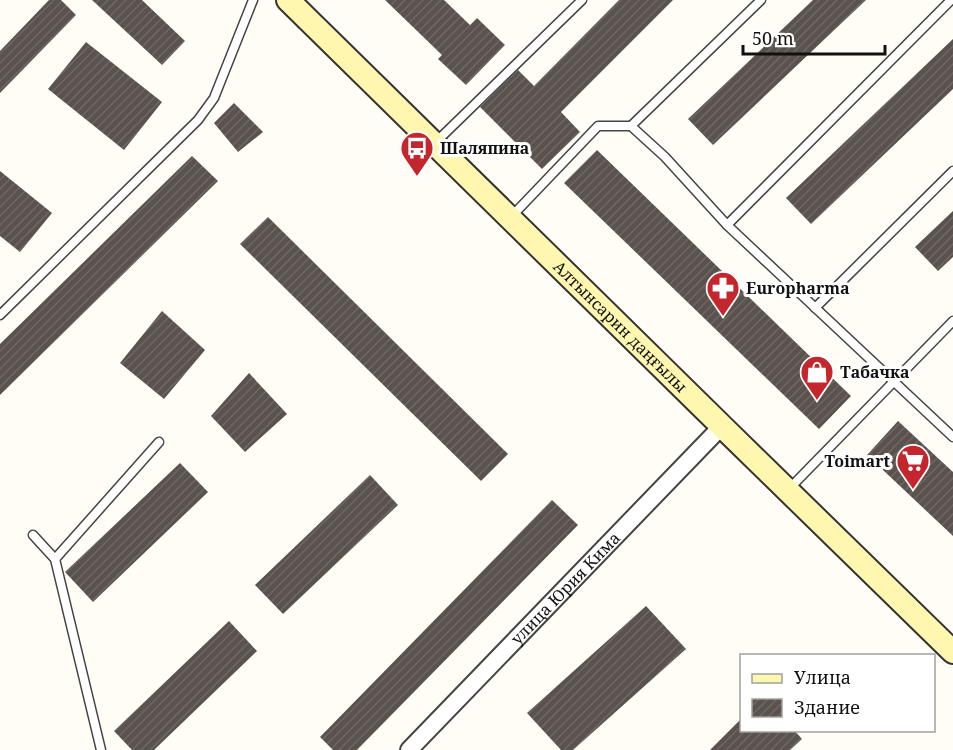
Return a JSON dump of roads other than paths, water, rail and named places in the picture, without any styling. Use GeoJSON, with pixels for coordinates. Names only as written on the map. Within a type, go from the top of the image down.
{"type":"FeatureCollection","features":[{"type":"Feature","properties":{"kind":"main road","name":"Алтынсарин даңғылы"},"geometry":{"type":"LineString","coordinates":[[288,0],[953,652]]}},
{"type":"Feature","properties":{"kind":"street","name":"улица Юрия Кима"},"geometry":{"type":"LineString","coordinates":[[409,750],[721,427]]}},
{"type":"Feature","properties":{"kind":"lane"},"geometry":{"type":"LineString","coordinates":[[0,315],[198,120],[214,98],[253,0]]}},
{"type":"Feature","properties":{"kind":"lane"},"geometry":{"type":"LineString","coordinates":[[435,143],[582,0]]}},
{"type":"Feature","properties":{"kind":"lane"},"geometry":{"type":"LineString","coordinates":[[631,126],[761,0]]}},
{"type":"Feature","properties":{"kind":"lane"},"geometry":{"type":"LineString","coordinates":[[727,225],[951,0]]}},
{"type":"Feature","properties":{"kind":"lane"},"geometry":{"type":"LineString","coordinates":[[511,218],[598,126],[631,126],[665,157],[727,225],[953,437]]}},
{"type":"Feature","properties":{"kind":"lane"},"geometry":{"type":"LineString","coordinates":[[815,308],[953,171]]}},
{"type":"Feature","properties":{"kind":"lane"},"geometry":{"type":"LineString","coordinates":[[787,491],[953,321]]}},
{"type":"Feature","properties":{"kind":"lane"},"geometry":{"type":"LineString","coordinates":[[55,559],[159,442]]}},
{"type":"Feature","properties":{"kind":"lane"},"geometry":{"type":"LineString","coordinates":[[33,535],[55,559],[101,750]]}},
{"type":"Feature","properties":{"kind":"place","name":"Шаляпина"},"geometry":{"type":"Point","coordinates":[417,177]}},
{"type":"Feature","properties":{"kind":"place","name":"Europharma"},"geometry":{"type":"Point","coordinates":[723,317]}},
{"type":"Feature","properties":{"kind":"place","name":"Табачка"},"geometry":{"type":"Point","coordinates":[817,401]}},
{"type":"Feature","properties":{"kind":"place","name":"Toimart"},"geometry":{"type":"Point","coordinates":[913,490]}}]}
